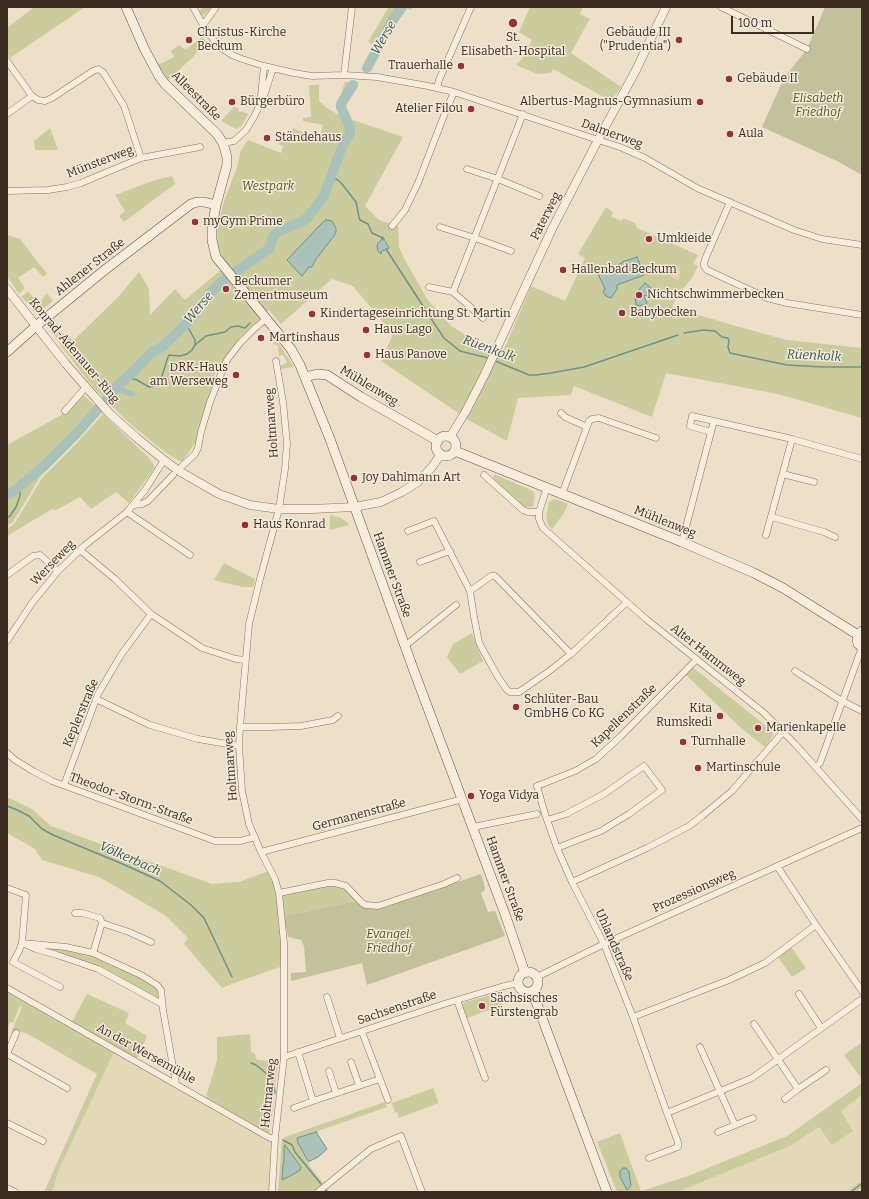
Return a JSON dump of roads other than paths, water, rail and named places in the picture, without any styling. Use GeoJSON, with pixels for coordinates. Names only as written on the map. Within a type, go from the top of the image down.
{"type":"FeatureCollection","features":[{"type":"Feature","properties":{"kind":"main road","name":"Alleestraße"},"geometry":{"type":"LineString","coordinates":[[126,7],[144,48],[159,76],[165,84],[217,134],[223,143],[227,158],[227,165],[216,205]]}},
{"type":"Feature","properties":{"kind":"main road","name":"Ahlener Straße"},"geometry":{"type":"LineString","coordinates":[[7,352],[36,326],[106,269],[191,204],[204,202],[216,205]]}},
{"type":"Feature","properties":{"kind":"main road","name":"Hammer Straße"},"geometry":{"type":"LineString","coordinates":[[216,205],[212,227],[216,257],[291,349],[305,376],[330,439],[405,646],[508,921],[525,973]]}},
{"type":"Feature","properties":{"kind":"main road","name":"Mühlenweg"},"geometry":{"type":"LineString","coordinates":[[305,376],[317,374],[327,375],[361,397],[438,441]]}},
{"type":"Feature","properties":{"kind":"main road"},"geometry":{"type":"LineString","coordinates":[[444,436],[450,437],[455,442],[456,448],[450,455],[444,455],[437,448],[438,441],[444,436]]}},
{"type":"Feature","properties":{"kind":"main road","name":"Mühlenweg"},"geometry":{"type":"LineString","coordinates":[[454,451],[547,487],[754,573],[783,588],[860,633],[857,642],[862,647]]}},
{"type":"Feature","properties":{"kind":"main road"},"geometry":{"type":"LineString","coordinates":[[525,973],[532,973],[537,977],[537,987],[532,991],[526,992],[523,990],[519,983],[520,977],[525,973]]}},
{"type":"Feature","properties":{"kind":"main road"},"geometry":{"type":"LineString","coordinates":[[532,991],[607,1192]]}},
{"type":"Feature","properties":{"kind":"street","name":"Dalmerweg"},"geometry":{"type":"LineString","coordinates":[[193,7],[203,25],[218,46],[232,55],[264,66],[294,73],[312,76],[344,75],[377,77],[454,92],[638,154],[690,184],[806,234],[827,240],[862,245]]}},
{"type":"Feature","properties":{"kind":"street"},"geometry":{"type":"LineString","coordinates":[[203,25],[216,7]]}},
{"type":"Feature","properties":{"kind":"street"},"geometry":{"type":"LineString","coordinates":[[344,75],[352,7]]}},
{"type":"Feature","properties":{"kind":"street"},"geometry":{"type":"LineString","coordinates":[[437,88],[439,80],[471,7]]}},
{"type":"Feature","properties":{"kind":"street","name":"Paterweg"},"geometry":{"type":"LineString","coordinates":[[450,437],[466,411],[552,230],[636,70],[666,7]]}},
{"type":"Feature","properties":{"kind":"street"},"geometry":{"type":"LineString","coordinates":[[721,7],[807,49]]}},
{"type":"Feature","properties":{"kind":"street"},"geometry":{"type":"LineString","coordinates":[[7,61],[32,96],[38,100],[45,101],[93,71],[98,69],[103,72],[124,106],[141,158]]}},
{"type":"Feature","properties":{"kind":"street"},"geometry":{"type":"LineString","coordinates":[[260,105],[264,66]]}},
{"type":"Feature","properties":{"kind":"street"},"geometry":{"type":"LineString","coordinates":[[223,143],[234,141],[246,130],[260,105],[273,68]]}},
{"type":"Feature","properties":{"kind":"street"},"geometry":{"type":"LineString","coordinates":[[392,226],[406,210],[454,92]]}},
{"type":"Feature","properties":{"kind":"street"},"geometry":{"type":"LineString","coordinates":[[7,114],[32,96]]}},
{"type":"Feature","properties":{"kind":"street"},"geometry":{"type":"LineString","coordinates":[[453,292],[523,114]]}},
{"type":"Feature","properties":{"kind":"street","name":"Münsterweg"},"geometry":{"type":"LineString","coordinates":[[7,191],[48,190],[67,187],[81,183],[141,158],[200,147]]}},
{"type":"Feature","properties":{"kind":"street"},"geometry":{"type":"LineString","coordinates":[[468,168],[539,196]]}},
{"type":"Feature","properties":{"kind":"street"},"geometry":{"type":"LineString","coordinates":[[730,202],[706,257],[704,266],[707,270],[767,298],[787,303],[862,315]]}},
{"type":"Feature","properties":{"kind":"street"},"geometry":{"type":"LineString","coordinates":[[440,227],[510,251]]}},
{"type":"Feature","properties":{"kind":"street"},"geometry":{"type":"LineString","coordinates":[[429,287],[453,292],[483,318]]}},
{"type":"Feature","properties":{"kind":"street","name":"Konrad-Adenauer-Ring"},"geometry":{"type":"LineString","coordinates":[[7,289],[86,387],[110,414],[178,471],[219,494],[250,505],[279,509],[354,507],[381,502],[402,492],[425,476],[442,454]]}},
{"type":"Feature","properties":{"kind":"street"},"geometry":{"type":"LineString","coordinates":[[182,466],[195,454],[198,448],[210,402],[227,360],[254,328],[266,319]]}},
{"type":"Feature","properties":{"kind":"street","name":"Holtmarweg"},"geometry":{"type":"LineString","coordinates":[[272,1192],[275,1138],[284,1057],[284,943],[279,893],[275,879],[260,852],[249,824],[242,791],[239,746],[249,624],[279,509],[285,469],[286,443],[283,402],[276,360]]}},
{"type":"Feature","properties":{"kind":"street"},"geometry":{"type":"LineString","coordinates":[[65,411],[86,387]]}},
{"type":"Feature","properties":{"kind":"street"},"geometry":{"type":"LineString","coordinates":[[561,413],[564,417],[587,427]]}},
{"type":"Feature","properties":{"kind":"street"},"geometry":{"type":"LineString","coordinates":[[711,432],[690,426],[692,416],[792,439],[862,459]]}},
{"type":"Feature","properties":{"kind":"street"},"geometry":{"type":"LineString","coordinates":[[562,494],[587,427],[592,419],[596,417],[656,438]]}},
{"type":"Feature","properties":{"kind":"street"},"geometry":{"type":"LineString","coordinates":[[682,542],[714,421]]}},
{"type":"Feature","properties":{"kind":"street"},"geometry":{"type":"LineString","coordinates":[[766,535],[792,439]]}},
{"type":"Feature","properties":{"kind":"street","name":"Werseweg"},"geometry":{"type":"LineString","coordinates":[[7,641],[32,603],[58,571],[80,550],[127,512],[164,460]]}},
{"type":"Feature","properties":{"kind":"street"},"geometry":{"type":"LineString","coordinates":[[783,474],[814,482]]}},
{"type":"Feature","properties":{"kind":"street","name":"Werseweg"},"geometry":{"type":"LineString","coordinates":[[134,504],[142,504],[148,501],[173,475]]}},
{"type":"Feature","properties":{"kind":"street"},"geometry":{"type":"LineString","coordinates":[[484,475],[523,510],[528,512],[539,512],[547,487]]}},
{"type":"Feature","properties":{"kind":"street"},"geometry":{"type":"LineString","coordinates":[[127,512],[190,556]]}},
{"type":"Feature","properties":{"kind":"street","name":"Alter Hammweg"},"geometry":{"type":"LineString","coordinates":[[539,512],[539,519],[543,528],[626,603],[764,713],[816,767],[862,819]]}},
{"type":"Feature","properties":{"kind":"street"},"geometry":{"type":"LineString","coordinates":[[772,517],[824,532],[835,537]]}},
{"type":"Feature","properties":{"kind":"street"},"geometry":{"type":"LineString","coordinates":[[408,531],[434,520],[470,591],[479,642],[490,664],[507,690],[515,693],[520,692],[571,654],[626,603]]}},
{"type":"Feature","properties":{"kind":"street"},"geometry":{"type":"LineString","coordinates":[[80,550],[115,579],[151,614],[202,648],[236,659],[246,660]]}},
{"type":"Feature","properties":{"kind":"street"},"geometry":{"type":"LineString","coordinates":[[420,562],[450,552]]}},
{"type":"Feature","properties":{"kind":"street"},"geometry":{"type":"LineString","coordinates":[[7,575],[33,556],[40,555],[58,571]]}},
{"type":"Feature","properties":{"kind":"street"},"geometry":{"type":"LineString","coordinates":[[470,591],[491,576],[495,576],[571,654]]}},
{"type":"Feature","properties":{"kind":"street"},"geometry":{"type":"LineString","coordinates":[[405,646],[456,605]]}},
{"type":"Feature","properties":{"kind":"street","name":"Keplerstraße"},"geometry":{"type":"LineString","coordinates":[[64,785],[96,699],[121,655],[151,614]]}},
{"type":"Feature","properties":{"kind":"street"},"geometry":{"type":"LineString","coordinates":[[816,767],[820,763],[862,647]]}},
{"type":"Feature","properties":{"kind":"street","name":"Kapellenstraße"},"geometry":{"type":"LineString","coordinates":[[537,786],[575,771],[596,758],[620,737],[696,660]]}},
{"type":"Feature","properties":{"kind":"street"},"geometry":{"type":"LineString","coordinates":[[795,671],[842,701],[862,711]]}},
{"type":"Feature","properties":{"kind":"street"},"geometry":{"type":"LineString","coordinates":[[96,699],[150,725],[198,739],[239,746]]}},
{"type":"Feature","properties":{"kind":"street"},"geometry":{"type":"LineString","coordinates":[[240,726],[301,726],[333,720],[338,716]]}},
{"type":"Feature","properties":{"kind":"street"},"geometry":{"type":"LineString","coordinates":[[572,882],[647,848],[689,826],[732,791],[783,732]]}},
{"type":"Feature","properties":{"kind":"street","name":"Theodor-Storm-Straße"},"geometry":{"type":"LineString","coordinates":[[7,754],[33,771],[52,781],[215,841],[240,841],[255,837]]}},
{"type":"Feature","properties":{"kind":"street"},"geometry":{"type":"LineString","coordinates":[[547,820],[566,814],[604,794],[644,766],[662,790],[629,814],[601,831],[557,848]]}},
{"type":"Feature","properties":{"kind":"street","name":"Uhlandstraße"},"geometry":{"type":"LineString","coordinates":[[537,786],[557,848],[572,882],[604,944],[633,1017],[678,1142],[678,1147],[649,1158]]}},
{"type":"Feature","properties":{"kind":"street","name":"Germanenstraße"},"geometry":{"type":"LineString","coordinates":[[260,852],[462,799]]}},
{"type":"Feature","properties":{"kind":"street"},"geometry":{"type":"LineString","coordinates":[[473,827],[537,814]]}},
{"type":"Feature","properties":{"kind":"street","name":"Prozessionsweg"},"geometry":{"type":"LineString","coordinates":[[537,977],[604,944],[862,828]]}},
{"type":"Feature","properties":{"kind":"street"},"geometry":{"type":"LineString","coordinates":[[777,866],[862,991]]}},
{"type":"Feature","properties":{"kind":"street"},"geometry":{"type":"LineString","coordinates":[[279,893],[335,882],[346,886],[362,903],[366,905],[378,906],[444,884],[457,878]]}},
{"type":"Feature","properties":{"kind":"street"},"geometry":{"type":"LineString","coordinates":[[7,888],[26,895],[22,943],[13,962],[60,987]]}},
{"type":"Feature","properties":{"kind":"street"},"geometry":{"type":"LineString","coordinates":[[75,914],[82,913],[100,918],[102,923],[93,953]]}},
{"type":"Feature","properties":{"kind":"street"},"geometry":{"type":"LineString","coordinates":[[102,923],[129,932],[151,942]]}},
{"type":"Feature","properties":{"kind":"street"},"geometry":{"type":"LineString","coordinates":[[633,1017],[729,980],[765,962],[816,925]]}},
{"type":"Feature","properties":{"kind":"street"},"geometry":{"type":"LineString","coordinates":[[22,943],[66,946],[93,953],[141,975],[157,985],[161,990],[162,1004],[176,1084]]}},
{"type":"Feature","properties":{"kind":"street"},"geometry":{"type":"LineString","coordinates":[[22,943],[98,970],[162,1004]]}},
{"type":"Feature","properties":{"kind":"street","name":"Sachsenstraße"},"geometry":{"type":"LineString","coordinates":[[284,1057],[444,1004],[519,983]]}},
{"type":"Feature","properties":{"kind":"street","name":"An der Wersemühle"},"geometry":{"type":"LineString","coordinates":[[7,988],[270,1138],[275,1138]]}},
{"type":"Feature","properties":{"kind":"street"},"geometry":{"type":"LineString","coordinates":[[799,994],[821,1028]]}},
{"type":"Feature","properties":{"kind":"street"},"geometry":{"type":"LineString","coordinates":[[327,997],[340,1038]]}},
{"type":"Feature","properties":{"kind":"street"},"geometry":{"type":"LineString","coordinates":[[667,1113],[752,1078],[862,999]]}},
{"type":"Feature","properties":{"kind":"street"},"geometry":{"type":"LineString","coordinates":[[457,1000],[485,1078]]}},
{"type":"Feature","properties":{"kind":"street"},"geometry":{"type":"LineString","coordinates":[[754,1024],[798,1089]]}},
{"type":"Feature","properties":{"kind":"street"},"geometry":{"type":"LineString","coordinates":[[362,1032],[388,1100]]}},
{"type":"Feature","properties":{"kind":"street"},"geometry":{"type":"LineString","coordinates":[[16,1033],[7,1054],[67,1088]]}},
{"type":"Feature","properties":{"kind":"street"},"geometry":{"type":"LineString","coordinates":[[700,1047],[735,1125]]}},
{"type":"Feature","properties":{"kind":"street"},"geometry":{"type":"LineString","coordinates":[[298,1052],[313,1101]]}},
{"type":"Feature","properties":{"kind":"street"},"geometry":{"type":"LineString","coordinates":[[351,1062],[359,1086]]}},
{"type":"Feature","properties":{"kind":"street"},"geometry":{"type":"LineString","coordinates":[[785,1099],[826,1070]]}},
{"type":"Feature","properties":{"kind":"street"},"geometry":{"type":"LineString","coordinates":[[329,1071],[336,1093]]}},
{"type":"Feature","properties":{"kind":"street"},"geometry":{"type":"LineString","coordinates":[[294,1108],[380,1079]]}},
{"type":"Feature","properties":{"kind":"street"},"geometry":{"type":"LineString","coordinates":[[718,1132],[753,1118]]}},
{"type":"Feature","properties":{"kind":"street"},"geometry":{"type":"LineString","coordinates":[[7,1123],[42,1141]]}},
{"type":"Feature","properties":{"kind":"street"},"geometry":{"type":"LineString","coordinates":[[318,1192],[371,1149],[401,1136],[422,1192]]}},
{"type":"Feature","properties":{"kind":"street"},"geometry":{"type":"LineString","coordinates":[[7,1188],[14,1192]]}},
{"type":"Feature","properties":{"kind":"waterway","name":"Werse"},"geometry":{"type":"LineString","coordinates":[[367,68],[392,21],[402,7]]}},
{"type":"Feature","properties":{"kind":"waterway","name":"Werse"},"geometry":{"type":"LineString","coordinates":[[7,495],[43,467],[77,433],[115,388],[151,353],[162,347],[186,324],[213,290],[224,280],[270,248],[273,237],[276,233],[303,221],[308,217],[324,196],[343,144],[350,134],[350,128],[341,104],[353,85]]}},
{"type":"Feature","properties":{"kind":"waterway","name":"Rüenkolk"},"geometry":{"type":"LineString","coordinates":[[331,177],[338,180],[356,202],[360,220],[368,224],[372,233],[381,237],[383,240]]}},
{"type":"Feature","properties":{"kind":"waterway","name":"Rüenkolk"},"geometry":{"type":"LineString","coordinates":[[386,249],[444,338],[460,351],[488,358]]}},
{"type":"Feature","properties":{"kind":"waterway"},"geometry":{"type":"LineString","coordinates":[[195,345],[206,336],[225,332],[231,327],[238,326],[245,328],[250,323]]}},
{"type":"Feature","properties":{"kind":"waterway"},"geometry":{"type":"LineString","coordinates":[[126,377],[137,380],[149,387],[154,386],[162,376],[169,355],[180,356],[187,354],[195,345],[195,340],[186,324]]}},
{"type":"Feature","properties":{"kind":"waterway","name":"Rüenkolk"},"geometry":{"type":"LineString","coordinates":[[684,333],[704,330],[715,331],[722,337],[728,338],[730,353],[787,365],[862,367]]}},
{"type":"Feature","properties":{"kind":"waterway","name":"Rüenkolk"},"geometry":{"type":"LineString","coordinates":[[493,360],[529,375],[551,373],[584,367],[678,335]]}},
{"type":"Feature","properties":{"kind":"waterway"},"geometry":{"type":"LineString","coordinates":[[115,388],[132,394]]}},
{"type":"Feature","properties":{"kind":"waterway"},"geometry":{"type":"LineString","coordinates":[[7,518],[16,507],[20,496],[20,486]]}},
{"type":"Feature","properties":{"kind":"waterway","name":"Völkerbach"},"geometry":{"type":"LineString","coordinates":[[7,806],[29,816],[42,829],[53,835],[160,881],[191,905],[204,918],[232,977]]}},
{"type":"Feature","properties":{"kind":"waterway","name":"Völkerbach"},"geometry":{"type":"LineString","coordinates":[[251,1063],[256,1065],[271,1078],[274,1084],[275,1093]]}},
{"type":"Feature","properties":{"kind":"waterway","name":"Völkerbach"},"geometry":{"type":"LineString","coordinates":[[283,1140],[292,1145],[295,1152],[321,1184]]}},
{"type":"Feature","properties":{"kind":"waterway","name":"Völkerbach"},"geometry":{"type":"LineString","coordinates":[[851,1192],[861,1184]]}},
{"type":"Feature","properties":{"kind":"place","name":"St. Elisabeth-Hospital"},"geometry":{"type":"Point","coordinates":[513,23]}},
{"type":"Feature","properties":{"kind":"place","name":"Christus-Kirche Beckum"},"geometry":{"type":"Point","coordinates":[189,40]}},
{"type":"Feature","properties":{"kind":"place","name":"Gebäude III (\"Prudentia\")"},"geometry":{"type":"Point","coordinates":[679,40]}},
{"type":"Feature","properties":{"kind":"place","name":"Trauerhalle"},"geometry":{"type":"Point","coordinates":[461,66]}},
{"type":"Feature","properties":{"kind":"place","name":"Gebäude II"},"geometry":{"type":"Point","coordinates":[729,79]}},
{"type":"Feature","properties":{"kind":"place","name":"Bürgerbüro"},"geometry":{"type":"Point","coordinates":[232,102]}},
{"type":"Feature","properties":{"kind":"place","name":"Albertus-Magnus-Gymnasium"},"geometry":{"type":"Point","coordinates":[700,102]}},
{"type":"Feature","properties":{"kind":"place","name":"Atelier Filou"},"geometry":{"type":"Point","coordinates":[471,109]}},
{"type":"Feature","properties":{"kind":"place","name":"Aula"},"geometry":{"type":"Point","coordinates":[730,134]}},
{"type":"Feature","properties":{"kind":"place","name":"Ständehaus"},"geometry":{"type":"Point","coordinates":[267,138]}},
{"type":"Feature","properties":{"kind":"place","name":"myGym Prime"},"geometry":{"type":"Point","coordinates":[195,222]}},
{"type":"Feature","properties":{"kind":"place","name":"Umkleide"},"geometry":{"type":"Point","coordinates":[649,239]}},
{"type":"Feature","properties":{"kind":"place","name":"Hallenbad Beckum"},"geometry":{"type":"Point","coordinates":[563,270]}},
{"type":"Feature","properties":{"kind":"place","name":"Beckumer Zementmuseum"},"geometry":{"type":"Point","coordinates":[226,289]}},
{"type":"Feature","properties":{"kind":"place","name":"Nichtschwimmerbecken"},"geometry":{"type":"Point","coordinates":[639,295]}},
{"type":"Feature","properties":{"kind":"place","name":"Babybecken"},"geometry":{"type":"Point","coordinates":[622,313]}},
{"type":"Feature","properties":{"kind":"place","name":"Kindertageseinrichtung St. Martin"},"geometry":{"type":"Point","coordinates":[312,314]}},
{"type":"Feature","properties":{"kind":"place","name":"Haus Lago"},"geometry":{"type":"Point","coordinates":[366,330]}},
{"type":"Feature","properties":{"kind":"place","name":"Martinshaus"},"geometry":{"type":"Point","coordinates":[261,338]}},
{"type":"Feature","properties":{"kind":"place","name":"Haus Panove"},"geometry":{"type":"Point","coordinates":[367,355]}},
{"type":"Feature","properties":{"kind":"place","name":"DRK-Haus am Werseweg"},"geometry":{"type":"Point","coordinates":[236,375]}},
{"type":"Feature","properties":{"kind":"place","name":"Joy Dahlmann Art"},"geometry":{"type":"Point","coordinates":[354,478]}},
{"type":"Feature","properties":{"kind":"place","name":"Haus Konrad"},"geometry":{"type":"Point","coordinates":[245,525]}},
{"type":"Feature","properties":{"kind":"place","name":"Schlüter-Bau GmbH& Co KG"},"geometry":{"type":"Point","coordinates":[516,707]}},
{"type":"Feature","properties":{"kind":"place","name":"Kita Rumskedi"},"geometry":{"type":"Point","coordinates":[720,716]}},
{"type":"Feature","properties":{"kind":"place","name":"Marienkapelle"},"geometry":{"type":"Point","coordinates":[758,728]}},
{"type":"Feature","properties":{"kind":"place","name":"Turnhalle"},"geometry":{"type":"Point","coordinates":[683,742]}},
{"type":"Feature","properties":{"kind":"place","name":"Martinschule"},"geometry":{"type":"Point","coordinates":[698,768]}},
{"type":"Feature","properties":{"kind":"place","name":"Yoga Vidya"},"geometry":{"type":"Point","coordinates":[471,796]}},
{"type":"Feature","properties":{"kind":"place","name":"Sächsisches Fürstengrab"},"geometry":{"type":"Point","coordinates":[482,1006]}},
{"type":"Feature","properties":{"kind":"park label","name":"Elisabeth Friedhof"},"geometry":{"type":"Point","coordinates":[818,106]}},
{"type":"Feature","properties":{"kind":"park label","name":"Westpark"},"geometry":{"type":"Point","coordinates":[268,187]}},
{"type":"Feature","properties":{"kind":"park label","name":"Evangel. Friedhof"},"geometry":{"type":"Point","coordinates":[389,942]}}]}
